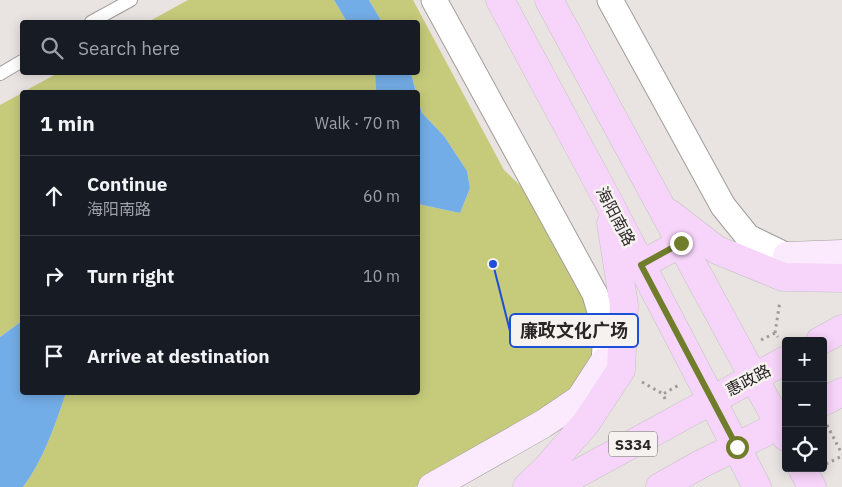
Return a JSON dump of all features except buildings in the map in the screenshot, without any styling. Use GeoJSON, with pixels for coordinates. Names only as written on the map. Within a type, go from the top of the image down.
{"type":"FeatureCollection","features":[{"type":"Feature","properties":{"kind":"main road","name":"海阳南路"},"geometry":{"type":"LineString","coordinates":[[500,0],[607,199],[757,487]]}},
{"type":"Feature","properties":{"kind":"main road"},"geometry":{"type":"LineString","coordinates":[[549,0],[754,378],[783,427]]}},
{"type":"Feature","properties":{"kind":"main road"},"geometry":{"type":"LineString","coordinates":[[527,487],[546,469],[586,423],[621,370],[624,305],[607,199]]}},
{"type":"Feature","properties":{"kind":"main road"},"geometry":{"type":"LineString","coordinates":[[661,206],[717,250],[783,277],[842,278]]}},
{"type":"Feature","properties":{"kind":"main road"},"geometry":{"type":"LineString","coordinates":[[641,265],[681,243]]}},
{"type":"Feature","properties":{"kind":"main road"},"geometry":{"type":"LineString","coordinates":[[787,256],[842,254]]}},
{"type":"Feature","properties":{"kind":"main road"},"geometry":{"type":"LineString","coordinates":[[827,337],[842,329]]}},
{"type":"Feature","properties":{"kind":"main road"},"geometry":{"type":"LineString","coordinates":[[432,487],[543,424],[580,399],[604,362]]}},
{"type":"Feature","properties":{"kind":"main road","name":"惠政路"},"geometry":{"type":"LineString","coordinates":[[570,483],[712,399],[782,362]]}},
{"type":"Feature","properties":{"kind":"main road"},"geometry":{"type":"LineString","coordinates":[[827,400],[842,392]]}},
{"type":"Feature","properties":{"kind":"main road"},"geometry":{"type":"LineString","coordinates":[[660,487],[737,447],[782,429]]}},
{"type":"Feature","properties":{"kind":"main road"},"geometry":{"type":"LineString","coordinates":[[804,472],[812,487]]}},
{"type":"Feature","properties":{"kind":"street"},"geometry":{"type":"LineString","coordinates":[[434,0],[594,294],[606,333],[604,362]]}},
{"type":"Feature","properties":{"kind":"street"},"geometry":{"type":"LineString","coordinates":[[610,0],[723,206],[748,237],[787,256]]}},
{"type":"Feature","properties":{"kind":"lane"},"geometry":{"type":"LineString","coordinates":[[95,20],[131,0]]}},
{"type":"Feature","properties":{"kind":"lane"},"geometry":{"type":"LineString","coordinates":[[0,74],[20,62]]}},
{"type":"Feature","properties":{"kind":"path"},"geometry":{"type":"LineString","coordinates":[[827,426],[842,455],[827,464]]}},
{"type":"Feature","properties":{"kind":"green space"},"geometry":{"type":"Polygon","coordinates":[[[188,0],[334,0],[346,20],[152,20],[188,0]]]}},
{"type":"Feature","properties":{"kind":"green space"},"geometry":{"type":"Polygon","coordinates":[[[369,0],[413,0],[504,170],[529,194],[598,314],[601,349],[558,406],[415,487],[23,487],[43,453],[65,395],[420,395],[420,204],[460,213],[470,188],[467,171],[444,136],[422,113],[420,90],[416,90],[412,75],[420,75],[420,20],[381,20],[369,0]]]}},
{"type":"Feature","properties":{"kind":"green space"},"geometry":{"type":"Polygon","coordinates":[[[54,75],[375,75],[376,90],[27,90],[54,75]]]}},
{"type":"Feature","properties":{"kind":"green space"},"geometry":{"type":"Polygon","coordinates":[[[20,94],[20,322],[0,337],[0,105],[20,94]]]}},
{"type":"Feature","properties":{"kind":"water"},"geometry":{"type":"Polygon","coordinates":[[[334,0],[369,0],[381,20],[346,20],[334,0]]]}},
{"type":"Feature","properties":{"kind":"water"},"geometry":{"type":"Polygon","coordinates":[[[375,75],[412,75],[415,90],[376,90],[375,75]]]}},
{"type":"Feature","properties":{"kind":"water"},"geometry":{"type":"Polygon","coordinates":[[[420,106],[422,113],[444,136],[467,171],[470,188],[460,213],[420,204],[420,106]]]}},
{"type":"Feature","properties":{"kind":"water"},"geometry":{"type":"Polygon","coordinates":[[[20,322],[20,395],[65,395],[43,453],[23,487],[0,487],[0,337],[20,322]]]}},
{"type":"Feature","properties":{"kind":"place","name":"廉政文化广场"},"geometry":{"type":"Point","coordinates":[493,264]}},
{"type":"Feature","properties":{"kind":"route"},"geometry":{"type":"LineString","coordinates":[[681,243],[641,265],[737,447]]}}]}
